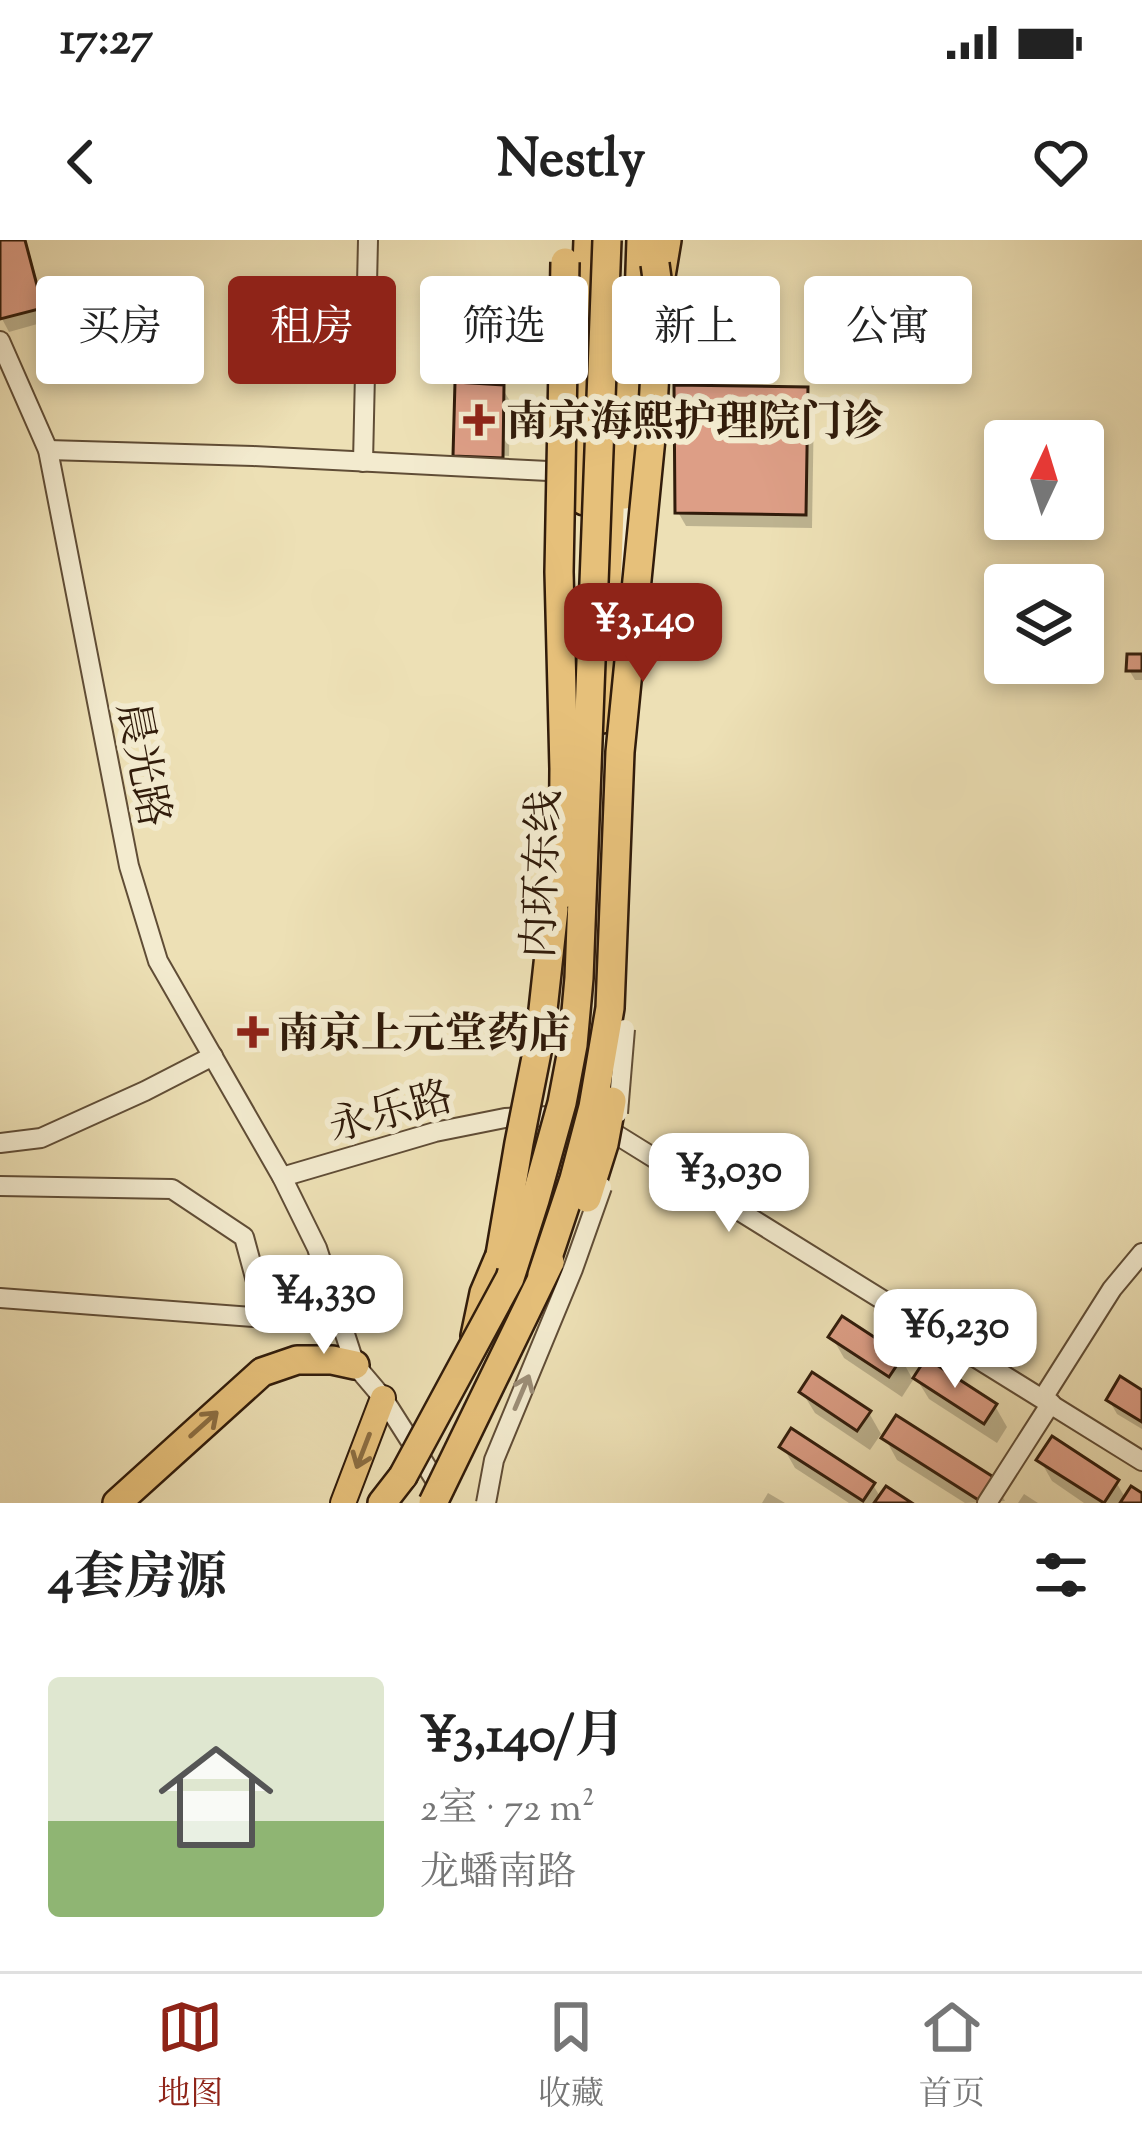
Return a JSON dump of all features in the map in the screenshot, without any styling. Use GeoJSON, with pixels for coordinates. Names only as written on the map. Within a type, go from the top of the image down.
{"type":"FeatureCollection","features":[{"type":"Feature","properties":{"kind":"highway"},"geometry":{"type":"LineString","coordinates":[[584,501],[578,473],[588,240]]}},
{"type":"Feature","properties":{"kind":"highway","name":"内环东线"},"geometry":{"type":"LineString","coordinates":[[403,1476],[510,1278],[557,1122],[573,1045],[607,240]]}},
{"type":"Feature","properties":{"kind":"highway","name":"内环东线"},"geometry":{"type":"LineString","coordinates":[[584,842],[607,611],[619,240]]}},
{"type":"Feature","properties":{"kind":"highway"},"geometry":{"type":"LineString","coordinates":[[622,506],[634,449],[640,240]]}},
{"type":"Feature","properties":{"kind":"highway"},"geometry":{"type":"LineString","coordinates":[[651,240],[657,276]]}},
{"type":"Feature","properties":{"kind":"highway"},"geometry":{"type":"LineString","coordinates":[[661,276],[667,240]]}},
{"type":"Feature","properties":{"kind":"highway"},"geometry":{"type":"LineString","coordinates":[[473,1344],[484,1293],[535,1148],[559,1015],[565,247]]}},
{"type":"Feature","properties":{"kind":"highway"},"geometry":{"type":"LineString","coordinates":[[433,1503],[542,1275],[593,1107],[610,1008],[620,752],[644,530],[653,384]]}},
{"type":"Feature","properties":{"kind":"highway"},"geometry":{"type":"LineString","coordinates":[[542,1275],[584,1210],[604,1144],[626,1028],[636,616],[626,556]]}},
{"type":"Feature","properties":{"kind":"highway"},"geometry":{"type":"LineString","coordinates":[[500,1255],[540,1037],[554,909],[584,842]]}},
{"type":"Feature","properties":{"kind":"highway"},"geometry":{"type":"LineString","coordinates":[[542,1275],[584,1052],[590,984],[584,842]]}},
{"type":"Feature","properties":{"kind":"highway"},"geometry":{"type":"LineString","coordinates":[[118,1503],[262,1372],[297,1360],[355,1365]]}},
{"type":"Feature","properties":{"kind":"highway"},"geometry":{"type":"LineString","coordinates":[[382,1503],[403,1476]]}},
{"type":"Feature","properties":{"kind":"highway"},"geometry":{"type":"LineString","coordinates":[[394,1503],[403,1476]]}},
{"type":"Feature","properties":{"kind":"main road"},"geometry":{"type":"LineString","coordinates":[[343,1503],[383,1398]]}},
{"type":"Feature","properties":{"kind":"street"},"geometry":{"type":"LineString","coordinates":[[362,462],[368,240]]}},
{"type":"Feature","properties":{"kind":"street"},"geometry":{"type":"LineString","coordinates":[[550,1116],[567,1017],[584,842],[584,501],[598,240]]}},
{"type":"Feature","properties":{"kind":"street"},"geometry":{"type":"LineString","coordinates":[[582,1121],[600,1018],[612,729],[626,556],[622,506],[629,240]]}},
{"type":"Feature","properties":{"kind":"street","name":"晨光路"},"geometry":{"type":"LineString","coordinates":[[0,340],[48,450],[128,866],[158,961],[282,1177],[317,1248],[355,1365]]}},
{"type":"Feature","properties":{"kind":"street"},"geometry":{"type":"LineString","coordinates":[[48,450],[578,473]]}},
{"type":"Feature","properties":{"kind":"street"},"geometry":{"type":"LineString","coordinates":[[486,1503],[494,1460],[602,1187],[618,1112],[626,1028]]}},
{"type":"Feature","properties":{"kind":"street"},"geometry":{"type":"LineString","coordinates":[[0,1143],[41,1138],[213,1056]]}},
{"type":"Feature","properties":{"kind":"street","name":"永乐路"},"geometry":{"type":"LineString","coordinates":[[282,1177],[435,1132],[505,1118],[550,1116],[582,1121],[617,1135],[1142,1461]]}},
{"type":"Feature","properties":{"kind":"street"},"geometry":{"type":"LineString","coordinates":[[0,1186],[172,1189],[244,1237],[266,1318],[0,1298]]}},
{"type":"Feature","properties":{"kind":"street"},"geometry":{"type":"LineString","coordinates":[[987,1503],[1112,1289],[1142,1253]]}},
{"type":"Feature","properties":{"kind":"street"},"geometry":{"type":"LineString","coordinates":[[355,1365],[383,1398],[437,1483],[443,1503]]}},
{"type":"Feature","properties":{"kind":"building"},"geometry":{"type":"Polygon","coordinates":[[[0,240],[25,240],[36,282],[36,310],[0,319],[0,240]]]}},
{"type":"Feature","properties":{"kind":"building","name":"南京海熙护理院门诊"},"geometry":{"type":"Polygon","coordinates":[[[455,384],[504,385],[503,458],[453,456],[455,384]]]}},
{"type":"Feature","properties":{"kind":"building"},"geometry":{"type":"Polygon","coordinates":[[[674,385],[808,387],[806,515],[675,513],[674,385]]]}},
{"type":"Feature","properties":{"kind":"building"},"geometry":{"type":"Polygon","coordinates":[[[1127,654],[1142,654],[1142,671],[1126,671],[1127,654]]]}},
{"type":"Feature","properties":{"kind":"building"},"geometry":{"type":"Polygon","coordinates":[[[842,1316],[903,1356],[889,1377],[828,1337],[842,1316]]]}},
{"type":"Feature","properties":{"kind":"building"},"geometry":{"type":"Polygon","coordinates":[[[926,1358],[997,1404],[984,1424],[913,1378],[926,1358]]]}},
{"type":"Feature","properties":{"kind":"building"},"geometry":{"type":"Polygon","coordinates":[[[812,1372],[871,1411],[857,1431],[799,1392],[812,1372]]]}},
{"type":"Feature","properties":{"kind":"building"},"geometry":{"type":"Polygon","coordinates":[[[1120,1376],[1142,1390],[1142,1422],[1106,1400],[1120,1376]]]}},
{"type":"Feature","properties":{"kind":"building"},"geometry":{"type":"Polygon","coordinates":[[[896,1415],[995,1478],[980,1501],[881,1438],[896,1415]]]}},
{"type":"Feature","properties":{"kind":"building"},"geometry":{"type":"Polygon","coordinates":[[[791,1428],[875,1483],[863,1501],[779,1447],[791,1428]]]}},
{"type":"Feature","properties":{"kind":"building"},"geometry":{"type":"Polygon","coordinates":[[[1052,1436],[1119,1480],[1104,1503],[1036,1460],[1052,1436]]]}},
{"type":"Feature","properties":{"kind":"building"},"geometry":{"type":"Polygon","coordinates":[[[886,1486],[912,1503],[874,1503],[886,1486]]]}},
{"type":"Feature","properties":{"kind":"building"},"geometry":{"type":"Polygon","coordinates":[[[1131,1486],[1142,1493],[1142,1503],[1120,1503],[1131,1486]]]}},
{"type":"Feature","properties":{"kind":"place","name":"南京海熙护理院门诊"},"geometry":{"type":"Point","coordinates":[479,420]}},
{"type":"Feature","properties":{"kind":"place","name":"南京上元堂药店"},"geometry":{"type":"Point","coordinates":[253,1032]}}]}
